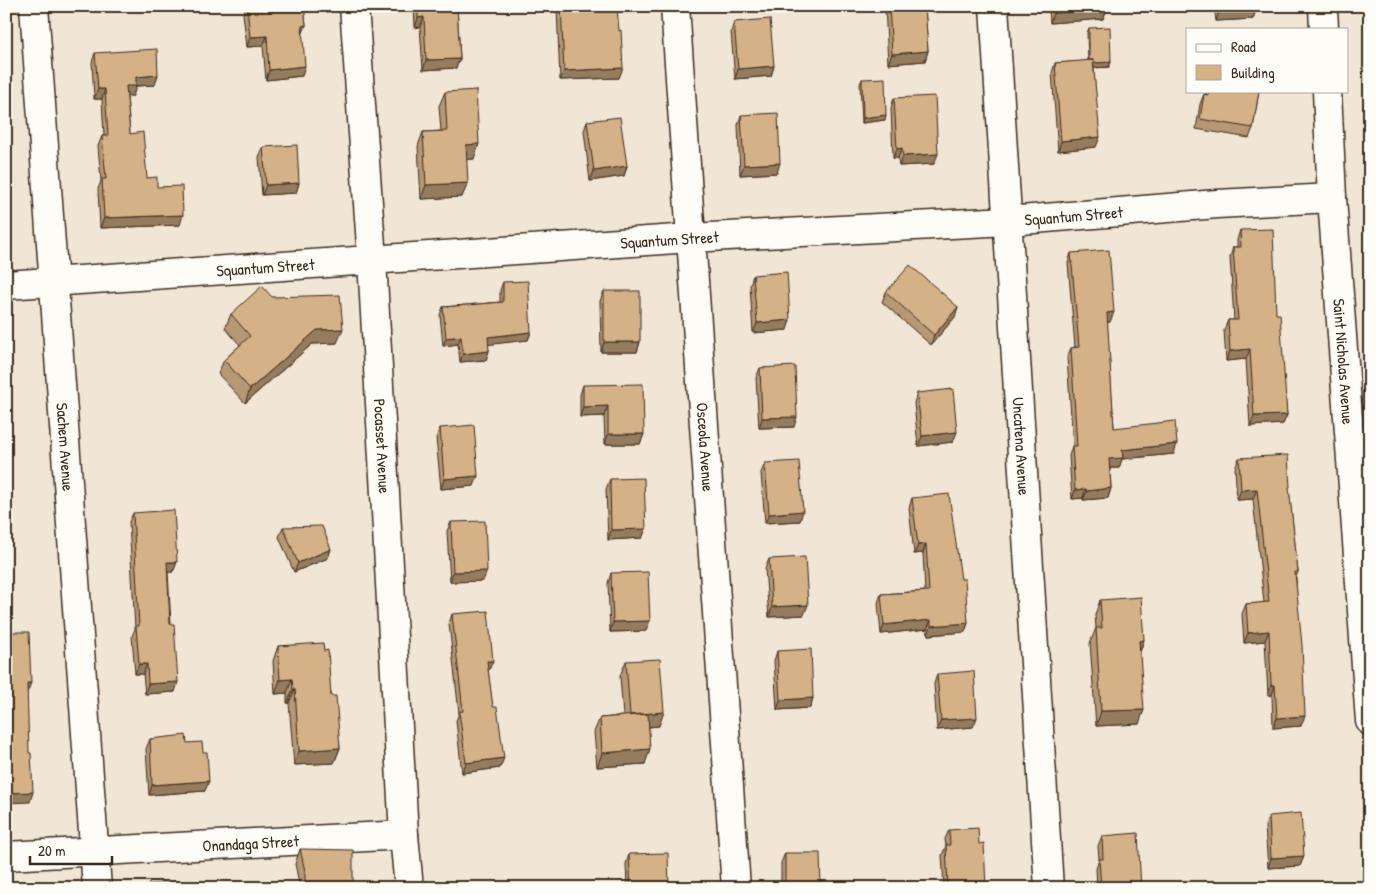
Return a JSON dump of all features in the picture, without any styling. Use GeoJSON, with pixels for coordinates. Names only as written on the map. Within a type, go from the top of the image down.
{"type":"FeatureCollection","features":[{"type":"Feature","properties":{"kind":"street","name":"Sachem Avenue"},"geometry":{"type":"LineString","coordinates":[[34,6],[52,282],[97,888]]}},
{"type":"Feature","properties":{"kind":"street","name":"Pocasset Avenue"},"geometry":{"type":"LineString","coordinates":[[354,6],[372,260],[404,835],[409,888]]}},
{"type":"Feature","properties":{"kind":"street","name":"Osceola Avenue"},"geometry":{"type":"LineString","coordinates":[[675,6],[736,888]]}},
{"type":"Feature","properties":{"kind":"street","name":"Uncatena Avenue"},"geometry":{"type":"LineString","coordinates":[[994,6],[1049,888]]}},
{"type":"Feature","properties":{"kind":"street"},"geometry":{"type":"LineString","coordinates":[[1324,6],[1324,28]]}},
{"type":"Feature","properties":{"kind":"street","name":"Saint Nicholas Avenue"},"geometry":{"type":"LineString","coordinates":[[1327,92],[1332,198],[1370,721]]}},
{"type":"Feature","properties":{"kind":"street","name":"Squantum Street"},"geometry":{"type":"LineString","coordinates":[[6,285],[691,238],[1008,221],[1217,204],[1332,198]]}},
{"type":"Feature","properties":{"kind":"street","name":"Onandaga Street"},"geometry":{"type":"LineString","coordinates":[[6,856],[404,835]]}},
{"type":"Feature","properties":{"kind":"building"},"geometry":{"type":"Polygon","coordinates":[[[247,6],[304,6],[306,25],[302,26],[305,66],[269,70],[267,36],[250,37],[247,6]]]}},
{"type":"Feature","properties":{"kind":"building"},"geometry":{"type":"Polygon","coordinates":[[[418,6],[457,6],[460,59],[426,60],[424,17],[418,18],[418,6]]]}},
{"type":"Feature","properties":{"kind":"building"},"geometry":{"type":"Polygon","coordinates":[[[561,6],[617,6],[619,31],[621,30],[623,68],[564,71],[561,6]]]}},
{"type":"Feature","properties":{"kind":"building"},"geometry":{"type":"Polygon","coordinates":[[[889,6],[925,6],[928,51],[892,54],[889,6]]]}},
{"type":"Feature","properties":{"kind":"building"},"geometry":{"type":"Polygon","coordinates":[[[1053,6],[1107,6],[1107,10],[1053,13],[1053,6]]]}},
{"type":"Feature","properties":{"kind":"building"},"geometry":{"type":"Polygon","coordinates":[[[1219,6],[1256,6],[1256,9],[1219,11],[1219,6]]]}},
{"type":"Feature","properties":{"kind":"building"},"geometry":{"type":"Polygon","coordinates":[[[770,19],[774,66],[738,69],[734,22],[770,19]]]}},
{"type":"Feature","properties":{"kind":"building"},"geometry":{"type":"Polygon","coordinates":[[[1110,27],[1111,62],[1094,63],[1093,60],[1089,60],[1089,28],[1110,27]]]}},
{"type":"Feature","properties":{"kind":"building"},"geometry":{"type":"Polygon","coordinates":[[[157,49],[158,75],[136,77],[136,86],[126,86],[130,134],[143,132],[147,178],[157,177],[157,187],[182,186],[183,215],[104,218],[102,179],[106,179],[102,136],[108,136],[105,89],[98,89],[95,53],[157,49]]]}},
{"type":"Feature","properties":{"kind":"building"},"geometry":{"type":"Polygon","coordinates":[[[1093,60],[1100,137],[1061,141],[1055,63],[1093,60]]]}},
{"type":"Feature","properties":{"kind":"building"},"geometry":{"type":"Polygon","coordinates":[[[885,78],[886,115],[863,118],[862,79],[885,78]]]}},
{"type":"Feature","properties":{"kind":"building"},"geometry":{"type":"Polygon","coordinates":[[[476,90],[479,144],[466,145],[468,183],[426,185],[423,132],[447,131],[445,92],[476,90]]]}},
{"type":"Feature","properties":{"kind":"building"},"geometry":{"type":"Polygon","coordinates":[[[1209,92],[1259,92],[1253,128],[1200,119],[1204,94],[1208,95],[1209,92]]]}},
{"type":"Feature","properties":{"kind":"building"},"geometry":{"type":"Polygon","coordinates":[[[935,96],[938,154],[903,156],[902,148],[897,149],[894,98],[935,96]]]}},
{"type":"Feature","properties":{"kind":"building"},"geometry":{"type":"Polygon","coordinates":[[[778,113],[780,163],[744,165],[741,115],[778,113]]]}},
{"type":"Feature","properties":{"kind":"building"},"geometry":{"type":"Polygon","coordinates":[[[620,117],[627,166],[594,171],[587,121],[620,117]]]}},
{"type":"Feature","properties":{"kind":"building"},"geometry":{"type":"Polygon","coordinates":[[[297,145],[299,183],[266,185],[263,147],[297,145]]]}},
{"type":"Feature","properties":{"kind":"building"},"geometry":{"type":"Polygon","coordinates":[[[1273,229],[1276,314],[1280,314],[1287,415],[1254,416],[1250,349],[1230,351],[1228,320],[1238,320],[1233,247],[1241,247],[1240,230],[1273,229]]]}},
{"type":"Feature","properties":{"kind":"building"},"geometry":{"type":"Polygon","coordinates":[[[1109,250],[1114,312],[1107,313],[1114,428],[1175,421],[1177,444],[1122,450],[1123,458],[1109,459],[1111,488],[1087,491],[1086,489],[1075,490],[1072,446],[1077,446],[1071,348],[1079,347],[1071,253],[1109,250]]]}},
{"type":"Feature","properties":{"kind":"building"},"geometry":{"type":"Polygon","coordinates":[[[910,265],[958,307],[934,335],[886,292],[910,265]]]}},
{"type":"Feature","properties":{"kind":"building"},"geometry":{"type":"Polygon","coordinates":[[[787,272],[790,320],[757,323],[753,275],[787,272]]]}},
{"type":"Feature","properties":{"kind":"building"},"geometry":{"type":"Polygon","coordinates":[[[528,281],[531,332],[488,337],[489,351],[463,354],[461,336],[446,338],[443,307],[503,302],[503,282],[528,281]]]}},
{"type":"Feature","properties":{"kind":"building"},"geometry":{"type":"Polygon","coordinates":[[[262,286],[272,297],[340,295],[343,329],[317,330],[250,389],[224,360],[250,336],[231,314],[262,286]]]}},
{"type":"Feature","properties":{"kind":"building"},"geometry":{"type":"Polygon","coordinates":[[[604,291],[640,291],[640,342],[604,342],[604,291]]]}},
{"type":"Feature","properties":{"kind":"building"},"geometry":{"type":"Polygon","coordinates":[[[795,366],[797,417],[762,418],[760,368],[795,366]]]}},
{"type":"Feature","properties":{"kind":"building"},"geometry":{"type":"Polygon","coordinates":[[[643,384],[644,434],[608,434],[608,406],[583,407],[583,385],[643,384]]]}},
{"type":"Feature","properties":{"kind":"building"},"geometry":{"type":"Polygon","coordinates":[[[953,389],[957,432],[922,436],[917,393],[953,389]]]}},
{"type":"Feature","properties":{"kind":"building"},"geometry":{"type":"Polygon","coordinates":[[[474,425],[478,476],[444,479],[440,428],[474,425]]]}},
{"type":"Feature","properties":{"kind":"building"},"geometry":{"type":"Polygon","coordinates":[[[1288,455],[1289,487],[1298,572],[1295,572],[1302,645],[1305,716],[1277,718],[1275,685],[1271,685],[1269,631],[1248,633],[1246,604],[1269,602],[1257,489],[1241,490],[1239,458],[1288,455]]]}},
{"type":"Feature","properties":{"kind":"building"},"geometry":{"type":"Polygon","coordinates":[[[799,461],[803,511],[769,514],[765,463],[799,461]]]}},
{"type":"Feature","properties":{"kind":"building"},"geometry":{"type":"Polygon","coordinates":[[[644,478],[646,529],[611,530],[610,479],[644,478]]]}},
{"type":"Feature","properties":{"kind":"building"},"geometry":{"type":"Polygon","coordinates":[[[949,494],[961,579],[965,579],[968,623],[931,626],[931,620],[884,625],[881,594],[929,591],[926,544],[918,545],[912,498],[949,494]]]}},
{"type":"Feature","properties":{"kind":"building"},"geometry":{"type":"Polygon","coordinates":[[[174,510],[177,562],[167,562],[170,624],[174,624],[178,682],[148,684],[147,664],[139,664],[136,626],[139,626],[133,513],[174,510]]]}},
{"type":"Feature","properties":{"kind":"building"},"geometry":{"type":"Polygon","coordinates":[[[485,521],[487,571],[453,572],[451,522],[485,521]]]}},
{"type":"Feature","properties":{"kind":"building"},"geometry":{"type":"Polygon","coordinates":[[[322,526],[331,549],[298,563],[283,527],[322,526]]]}},
{"type":"Feature","properties":{"kind":"building"},"geometry":{"type":"Polygon","coordinates":[[[805,557],[808,605],[772,607],[769,559],[805,557]]]}},
{"type":"Feature","properties":{"kind":"building"},"geometry":{"type":"Polygon","coordinates":[[[648,572],[650,621],[613,622],[611,573],[648,572]]]}},
{"type":"Feature","properties":{"kind":"building"},"geometry":{"type":"Polygon","coordinates":[[[1141,597],[1144,640],[1139,641],[1144,710],[1101,711],[1096,628],[1102,628],[1100,600],[1141,597]]]}},
{"type":"Feature","properties":{"kind":"building"},"geometry":{"type":"Polygon","coordinates":[[[488,611],[493,661],[487,661],[493,707],[497,707],[504,758],[466,763],[459,712],[463,711],[452,614],[488,611]]]}},
{"type":"Feature","properties":{"kind":"building"},"geometry":{"type":"Polygon","coordinates":[[[6,632],[29,632],[31,683],[27,683],[29,753],[31,753],[33,792],[6,793],[6,632]]]}},
{"type":"Feature","properties":{"kind":"building"},"geometry":{"type":"Polygon","coordinates":[[[323,643],[324,651],[328,650],[331,696],[336,696],[340,748],[299,751],[295,689],[293,689],[292,679],[280,680],[278,646],[323,643]]]}},
{"type":"Feature","properties":{"kind":"building"},"geometry":{"type":"Polygon","coordinates":[[[811,649],[813,698],[780,700],[777,651],[811,649]]]}},
{"type":"Feature","properties":{"kind":"building"},"geometry":{"type":"Polygon","coordinates":[[[660,659],[664,712],[630,715],[626,661],[660,659]]]}},
{"type":"Feature","properties":{"kind":"building"},"geometry":{"type":"Polygon","coordinates":[[[974,671],[977,718],[941,720],[937,674],[974,671]]]}},
{"type":"Feature","properties":{"kind":"building"},"geometry":{"type":"Polygon","coordinates":[[[648,714],[650,749],[602,753],[600,718],[648,714]]]}},
{"type":"Feature","properties":{"kind":"building"},"geometry":{"type":"Polygon","coordinates":[[[186,735],[187,743],[202,742],[203,752],[207,752],[209,781],[152,785],[150,739],[186,735]]]}},
{"type":"Feature","properties":{"kind":"building"},"geometry":{"type":"Polygon","coordinates":[[[1301,813],[1304,856],[1271,858],[1269,816],[1301,813]]]}},
{"type":"Feature","properties":{"kind":"building"},"geometry":{"type":"Polygon","coordinates":[[[978,828],[979,844],[984,843],[986,888],[948,888],[946,845],[950,845],[949,830],[978,828]]]}},
{"type":"Feature","properties":{"kind":"building"},"geometry":{"type":"Polygon","coordinates":[[[1138,833],[1141,888],[1101,888],[1099,859],[1103,859],[1102,836],[1138,833]]]}},
{"type":"Feature","properties":{"kind":"building"},"geometry":{"type":"Polygon","coordinates":[[[300,849],[353,850],[353,888],[305,888],[305,871],[300,849]]]}},
{"type":"Feature","properties":{"kind":"building"},"geometry":{"type":"Polygon","coordinates":[[[668,853],[669,888],[631,888],[629,854],[668,853]]]}},
{"type":"Feature","properties":{"kind":"building"},"geometry":{"type":"Polygon","coordinates":[[[785,853],[820,853],[821,888],[785,888],[785,853]]]}},
{"type":"Feature","properties":{"kind":"building"},"geometry":{"type":"Polygon","coordinates":[[[190,881],[191,888],[148,888],[148,884],[190,881]]]}}]}
